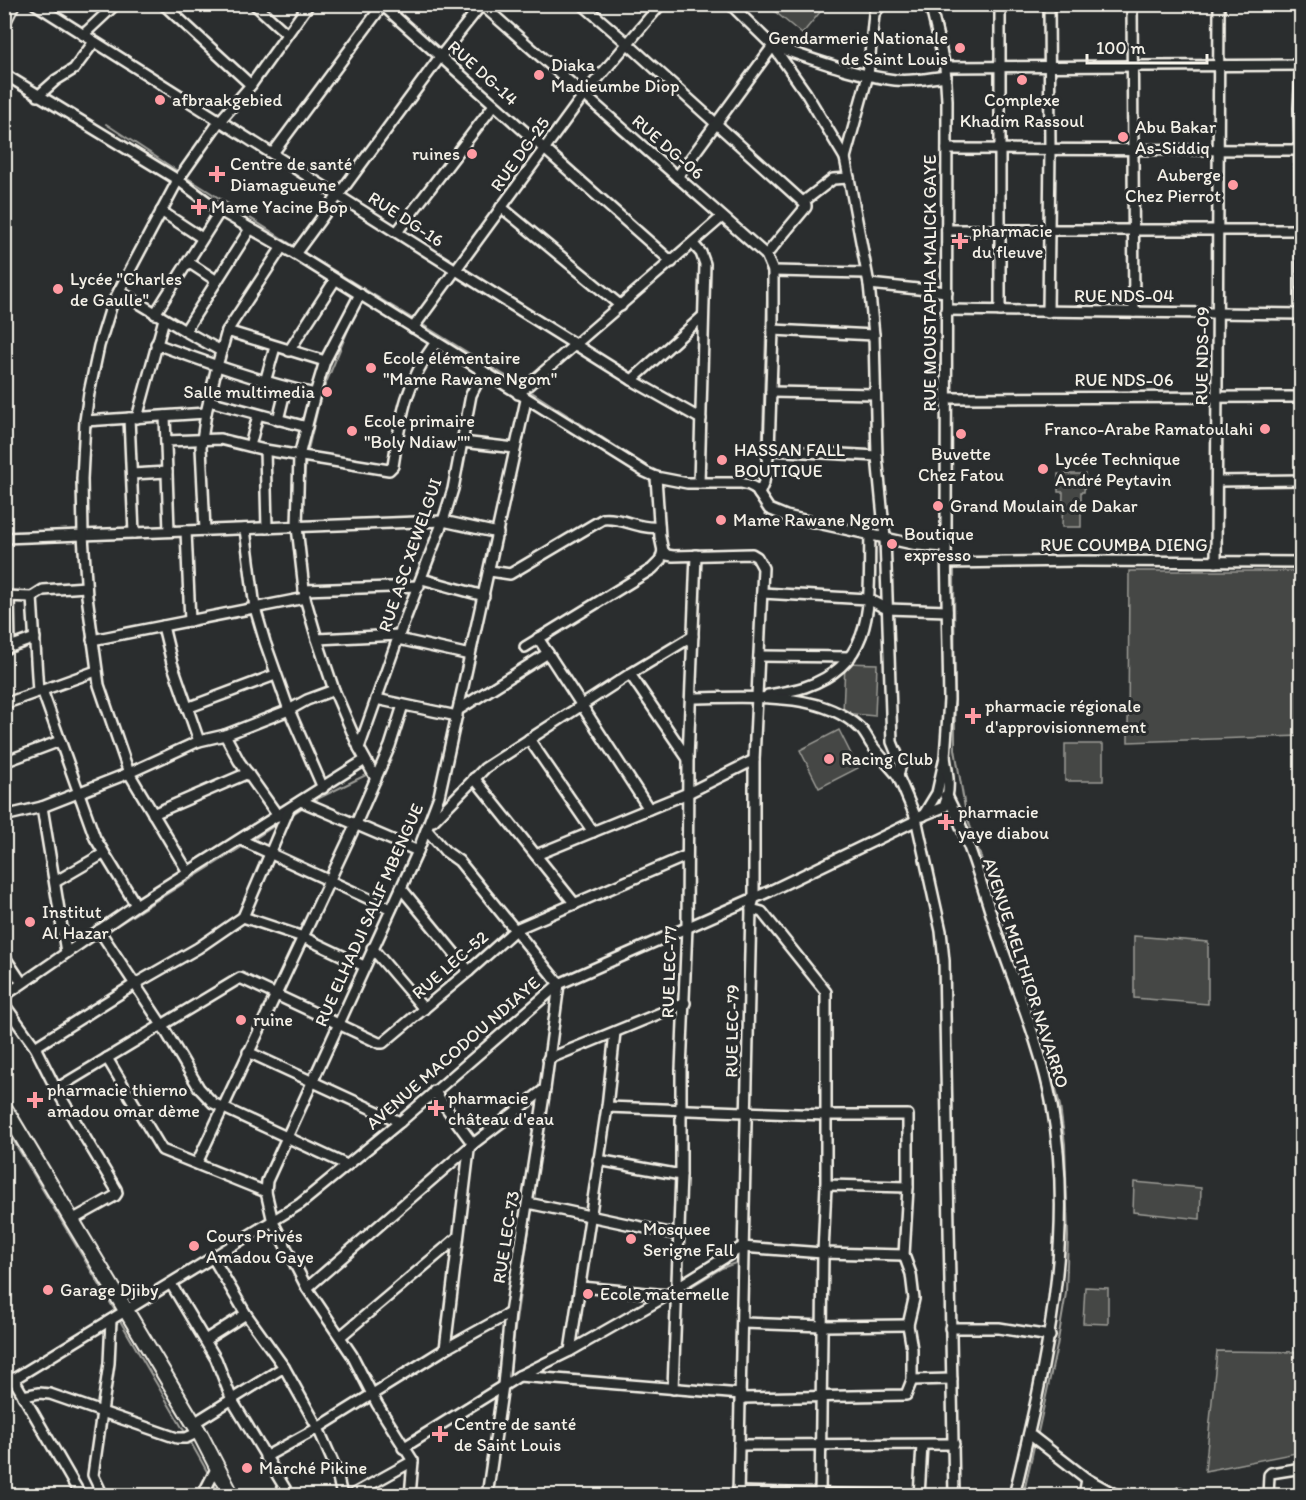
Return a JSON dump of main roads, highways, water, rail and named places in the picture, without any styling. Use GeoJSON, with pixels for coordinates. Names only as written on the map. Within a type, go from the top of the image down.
{"type":"FeatureCollection","features":[{"type":"Feature","properties":{"kind":"highway"},"geometry":{"type":"LineString","coordinates":[[4,20],[12,4]]}},
{"type":"Feature","properties":{"kind":"highway"},"geometry":{"type":"LineString","coordinates":[[4,1107],[196,1427],[232,1496]]}},
{"type":"Feature","properties":{"kind":"waterway"},"geometry":{"type":"LineString","coordinates":[[936,4],[949,58]]}},
{"type":"Feature","properties":{"kind":"waterway"},"geometry":{"type":"LineString","coordinates":[[481,10],[577,97]]}},
{"type":"Feature","properties":{"kind":"waterway"},"geometry":{"type":"LineString","coordinates":[[472,24],[483,13]]}},
{"type":"Feature","properties":{"kind":"waterway"},"geometry":{"type":"LineString","coordinates":[[582,101],[715,218]]}},
{"type":"Feature","properties":{"kind":"waterway"},"geometry":{"type":"LineString","coordinates":[[106,124],[179,172]]}},
{"type":"Feature","properties":{"kind":"waterway"},"geometry":{"type":"LineString","coordinates":[[183,175],[297,248]]}},
{"type":"Feature","properties":{"kind":"waterway"},"geometry":{"type":"LineString","coordinates":[[721,223],[765,261]]}},
{"type":"Feature","properties":{"kind":"waterway"},"geometry":{"type":"LineString","coordinates":[[302,251],[415,320]]}},
{"type":"Feature","properties":{"kind":"waterway"},"geometry":{"type":"LineString","coordinates":[[762,464],[768,268]]}},
{"type":"Feature","properties":{"kind":"waterway"},"geometry":{"type":"LineString","coordinates":[[307,454],[321,395],[353,318]]}},
{"type":"Feature","properties":{"kind":"waterway"},"geometry":{"type":"LineString","coordinates":[[420,323],[522,386]]}},
{"type":"Feature","properties":{"kind":"waterway"},"geometry":{"type":"LineString","coordinates":[[527,389],[662,474]]}},
{"type":"Feature","properties":{"kind":"waterway"},"geometry":{"type":"LineString","coordinates":[[302,499],[306,460]]}},
{"type":"Feature","properties":{"kind":"waterway"},"geometry":{"type":"LineString","coordinates":[[742,479],[762,478]]}},
{"type":"Feature","properties":{"kind":"waterway"},"geometry":{"type":"LineString","coordinates":[[954,565],[955,749],[966,814],[1046,1045],[1060,1106],[1065,1144],[1068,1237],[1066,1293],[1037,1437]]}},
{"type":"Feature","properties":{"kind":"waterway"},"geometry":{"type":"LineString","coordinates":[[678,640],[689,633]]}},
{"type":"Feature","properties":{"kind":"waterway"},"geometry":{"type":"LineString","coordinates":[[313,801],[370,773]]}},
{"type":"Feature","properties":{"kind":"waterway"},"geometry":{"type":"LineString","coordinates":[[352,821],[372,777]]}},
{"type":"Feature","properties":{"kind":"waterway"},"geometry":{"type":"LineString","coordinates":[[290,816],[305,806]]}},
{"type":"Feature","properties":{"kind":"waterway"},"geometry":{"type":"LineString","coordinates":[[250,842],[280,822]]}},
{"type":"Feature","properties":{"kind":"waterway"},"geometry":{"type":"LineString","coordinates":[[105,933],[245,845]]}},
{"type":"Feature","properties":{"kind":"waterway"},"geometry":{"type":"LineString","coordinates":[[464,861],[493,896]]}},
{"type":"Feature","properties":{"kind":"waterway"},"geometry":{"type":"LineString","coordinates":[[362,962],[386,910]]}},
{"type":"Feature","properties":{"kind":"waterway"},"geometry":{"type":"LineString","coordinates":[[351,987],[359,967]]}},
{"type":"Feature","properties":{"kind":"waterway"},"geometry":{"type":"LineString","coordinates":[[738,1247],[742,1118]]}},
{"type":"Feature","properties":{"kind":"waterway"},"geometry":{"type":"LineString","coordinates":[[533,1202],[544,1122]]}},
{"type":"Feature","properties":{"kind":"waterway"},"geometry":{"type":"LineString","coordinates":[[4,1125],[117,1314]]}},
{"type":"Feature","properties":{"kind":"waterway"},"geometry":{"type":"LineString","coordinates":[[508,1378],[532,1208]]}},
{"type":"Feature","properties":{"kind":"waterway"},"geometry":{"type":"LineString","coordinates":[[679,1294],[722,1268],[738,1262],[735,1391]]}},
{"type":"Feature","properties":{"kind":"waterway"},"geometry":{"type":"LineString","coordinates":[[119,1319],[187,1436]]}},
{"type":"Feature","properties":{"kind":"waterway"},"geometry":{"type":"LineString","coordinates":[[517,1381],[593,1386]]}},
{"type":"Feature","properties":{"kind":"waterway"},"geometry":{"type":"LineString","coordinates":[[733,1496],[735,1396]]}},
{"type":"Feature","properties":{"kind":"waterway"},"geometry":{"type":"LineString","coordinates":[[190,1441],[209,1475]]}},
{"type":"Feature","properties":{"kind":"waterway"},"geometry":{"type":"LineString","coordinates":[[1023,1496],[1035,1442]]}},
{"type":"Feature","properties":{"kind":"waterway"},"geometry":{"type":"LineString","coordinates":[[213,1483],[221,1496]]}},
{"type":"Feature","properties":{"kind":"place","name":"Gendarmerie Nationale de Saint Louis"},"geometry":{"type":"Point","coordinates":[960,48]}},
{"type":"Feature","properties":{"kind":"place","name":"Diaka Madieumbe Diop"},"geometry":{"type":"Point","coordinates":[539,75]}},
{"type":"Feature","properties":{"kind":"place","name":"Complexe Khadim Rassoul"},"geometry":{"type":"Point","coordinates":[1022,80]}},
{"type":"Feature","properties":{"kind":"place","name":"afbraakgebied"},"geometry":{"type":"Point","coordinates":[160,100]}},
{"type":"Feature","properties":{"kind":"place","name":"Abu Bakar As-Siddiq"},"geometry":{"type":"Point","coordinates":[1123,137]}},
{"type":"Feature","properties":{"kind":"place","name":"ruines"},"geometry":{"type":"Point","coordinates":[472,154]}},
{"type":"Feature","properties":{"kind":"place","name":"Centre de santé Diamagueune"},"geometry":{"type":"Point","coordinates":[217,174]}},
{"type":"Feature","properties":{"kind":"place","name":"Auberge Chez Pierrot"},"geometry":{"type":"Point","coordinates":[1233,185]}},
{"type":"Feature","properties":{"kind":"place","name":"Mame Yacine Bop"},"geometry":{"type":"Point","coordinates":[199,207]}},
{"type":"Feature","properties":{"kind":"place","name":"pharmacie du fleuve"},"geometry":{"type":"Point","coordinates":[960,241]}},
{"type":"Feature","properties":{"kind":"place","name":"Lycée \"Charles de Gaulle\""},"geometry":{"type":"Point","coordinates":[58,289]}},
{"type":"Feature","properties":{"kind":"place","name":"Ecole élémentaire \"Mame Rawane Ngom\""},"geometry":{"type":"Point","coordinates":[371,368]}},
{"type":"Feature","properties":{"kind":"place","name":"Salle multimedia"},"geometry":{"type":"Point","coordinates":[327,392]}},
{"type":"Feature","properties":{"kind":"place","name":"Franco-Arabe Ramatoulahi"},"geometry":{"type":"Point","coordinates":[1265,429]}},
{"type":"Feature","properties":{"kind":"place","name":"Ecole primaire \"Boly Ndiaw\"\""},"geometry":{"type":"Point","coordinates":[352,431]}},
{"type":"Feature","properties":{"kind":"place","name":"Buvette Chez Fatou"},"geometry":{"type":"Point","coordinates":[961,434]}},
{"type":"Feature","properties":{"kind":"place","name":"HASSAN FALL BOUTIQUE"},"geometry":{"type":"Point","coordinates":[722,460]}},
{"type":"Feature","properties":{"kind":"place","name":"Lycée Technique André Peytavin"},"geometry":{"type":"Point","coordinates":[1043,469]}},
{"type":"Feature","properties":{"kind":"place","name":"Grand Moulain de Dakar"},"geometry":{"type":"Point","coordinates":[938,506]}},
{"type":"Feature","properties":{"kind":"place","name":"Mame Rawane Ngom"},"geometry":{"type":"Point","coordinates":[721,520]}},
{"type":"Feature","properties":{"kind":"place","name":"Boutique expresso"},"geometry":{"type":"Point","coordinates":[892,544]}},
{"type":"Feature","properties":{"kind":"place","name":"pharmacie régionale d'approvisionnement"},"geometry":{"type":"Point","coordinates":[973,716]}},
{"type":"Feature","properties":{"kind":"place","name":"Racing Club"},"geometry":{"type":"Point","coordinates":[829,759]}},
{"type":"Feature","properties":{"kind":"place","name":"pharmacie yaye diabou"},"geometry":{"type":"Point","coordinates":[946,822]}},
{"type":"Feature","properties":{"kind":"place","name":"Institut Al Hazar"},"geometry":{"type":"Point","coordinates":[30,922]}},
{"type":"Feature","properties":{"kind":"place","name":"ruine"},"geometry":{"type":"Point","coordinates":[241,1020]}},
{"type":"Feature","properties":{"kind":"place","name":"pharmacie thierno amadou omar dème"},"geometry":{"type":"Point","coordinates":[35,1100]}},
{"type":"Feature","properties":{"kind":"place","name":"pharmacie château d'eau"},"geometry":{"type":"Point","coordinates":[436,1108]}},
{"type":"Feature","properties":{"kind":"place","name":"Mosquee Serigne Fall"},"geometry":{"type":"Point","coordinates":[631,1239]}},
{"type":"Feature","properties":{"kind":"place","name":"Cours Privés Amadou Gaye"},"geometry":{"type":"Point","coordinates":[194,1246]}},
{"type":"Feature","properties":{"kind":"place","name":"Garage Djiby"},"geometry":{"type":"Point","coordinates":[48,1290]}},
{"type":"Feature","properties":{"kind":"place","name":"Ecole maternelle"},"geometry":{"type":"Point","coordinates":[588,1294]}},
{"type":"Feature","properties":{"kind":"place","name":"Centre de santé de Saint Louis"},"geometry":{"type":"Point","coordinates":[440,1434]}},
{"type":"Feature","properties":{"kind":"place","name":"Marché Pikine"},"geometry":{"type":"Point","coordinates":[247,1468]}}]}
